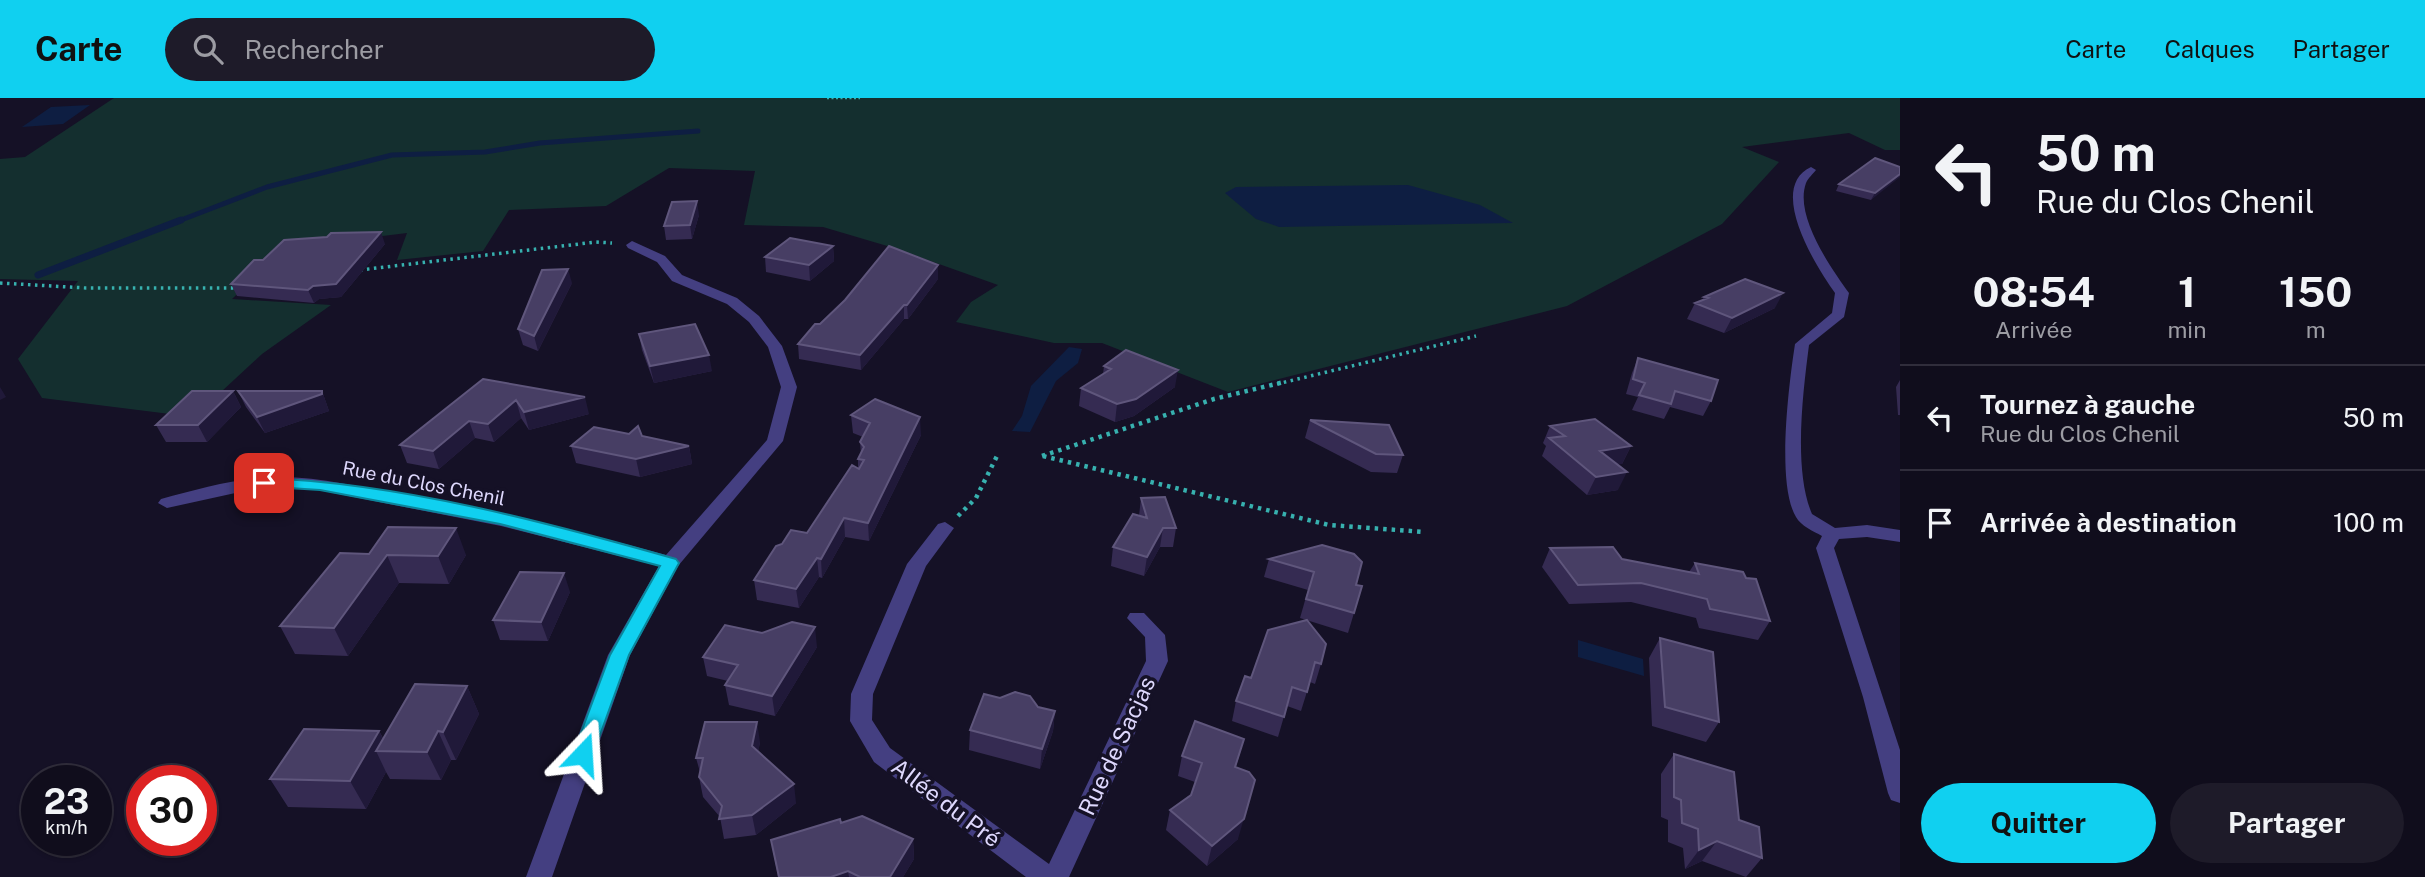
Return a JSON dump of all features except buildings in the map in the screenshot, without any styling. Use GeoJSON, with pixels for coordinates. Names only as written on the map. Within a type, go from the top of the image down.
{"type":"FeatureCollection","features":[{"type":"Feature","properties":{"kind":"street"},"geometry":{"type":"LineString","coordinates":[[1811,170],[1802,176],[1798,185],[1799,209],[1823,268],[1842,293],[1839,314],[1802,344],[1795,379],[1797,498],[1804,516],[1832,534],[1867,531],[1900,536]]}},
{"type":"Feature","properties":{"kind":"street"},"geometry":{"type":"LineString","coordinates":[[538,877],[620,655],[670,563],[775,441],[789,387],[775,346],[754,319],[733,301],[677,278],[661,259],[632,245]]}},
{"type":"Feature","properties":{"kind":"street","name":"Rue du Clos Chenil"},"geometry":{"type":"LineString","coordinates":[[167,503],[214,490],[264,483],[320,485],[500,518],[570,534],[670,563]]}},
{"type":"Feature","properties":{"kind":"street","name":"Allée du Pré"},"geometry":{"type":"LineString","coordinates":[[945,528],[917,564],[862,694],[861,721],[882,755],[1046,877]]}},
{"type":"Feature","properties":{"kind":"street"},"geometry":{"type":"LineString","coordinates":[[1832,534],[1825,548],[1874,697],[1900,793]]}},
{"type":"Feature","properties":{"kind":"street","name":"Rue de Sacjas"},"geometry":{"type":"LineString","coordinates":[[1056,877],[1157,661],[1155,635],[1137,618]]}},
{"type":"Feature","properties":{"kind":"path"},"geometry":{"type":"LineString","coordinates":[[827,98],[860,98]]}},
{"type":"Feature","properties":{"kind":"path"},"geometry":{"type":"LineString","coordinates":[[356,271],[596,242],[632,245]]}},
{"type":"Feature","properties":{"kind":"path"},"geometry":{"type":"LineString","coordinates":[[0,283],[86,288],[240,288]]}},
{"type":"Feature","properties":{"kind":"path"},"geometry":{"type":"LineString","coordinates":[[1424,532],[1378,531],[1329,525],[1042,456],[1214,399],[1476,336]]}},
{"type":"Feature","properties":{"kind":"path"},"geometry":{"type":"LineString","coordinates":[[945,528],[976,498],[997,456]]}},
{"type":"Feature","properties":{"kind":"green space"},"geometry":{"type":"Polygon","coordinates":[[[114,98],[1900,98],[1900,150],[1885,150],[1849,133],[1742,147],[1779,162],[1722,224],[1567,306],[1228,392],[1102,343],[1054,343],[956,322],[971,302],[998,285],[894,248],[823,227],[744,225],[755,171],[669,168],[606,206],[509,210],[483,251],[397,260],[407,233],[285,248],[232,299],[331,305],[262,354],[194,417],[42,398],[18,359],[78,281],[0,279],[0,159],[25,157],[114,98]]]}},
{"type":"Feature","properties":{"kind":"water"},"geometry":{"type":"Polygon","coordinates":[[[90,105],[63,124],[22,127],[51,107],[90,105]]]}},
{"type":"Feature","properties":{"kind":"water"},"geometry":{"type":"Polygon","coordinates":[[[1408,185],[1480,205],[1513,223],[1279,227],[1256,219],[1225,193],[1236,187],[1408,185]]]}},
{"type":"Feature","properties":{"kind":"water"},"geometry":{"type":"Polygon","coordinates":[[[1069,347],[1082,349],[1078,363],[1056,381],[1030,432],[1012,431],[1022,416],[1031,386],[1069,347]]]}},
{"type":"Feature","properties":{"kind":"water"},"geometry":{"type":"Polygon","coordinates":[[[1578,640],[1643,659],[1644,676],[1578,657],[1578,640]]]}},
{"type":"Feature","properties":{"kind":"waterway"},"geometry":{"type":"LineString","coordinates":[[176,222],[267,187],[392,155],[485,152],[540,143],[698,131]]}},
{"type":"Feature","properties":{"kind":"waterway"},"geometry":{"type":"LineString","coordinates":[[38,275],[181,220]]}},
{"type":"Feature","properties":{"kind":"route"},"geometry":{"type":"LineString","coordinates":[[264,483],[320,485],[500,518],[570,534],[670,563],[620,655],[583,754]]}}]}
